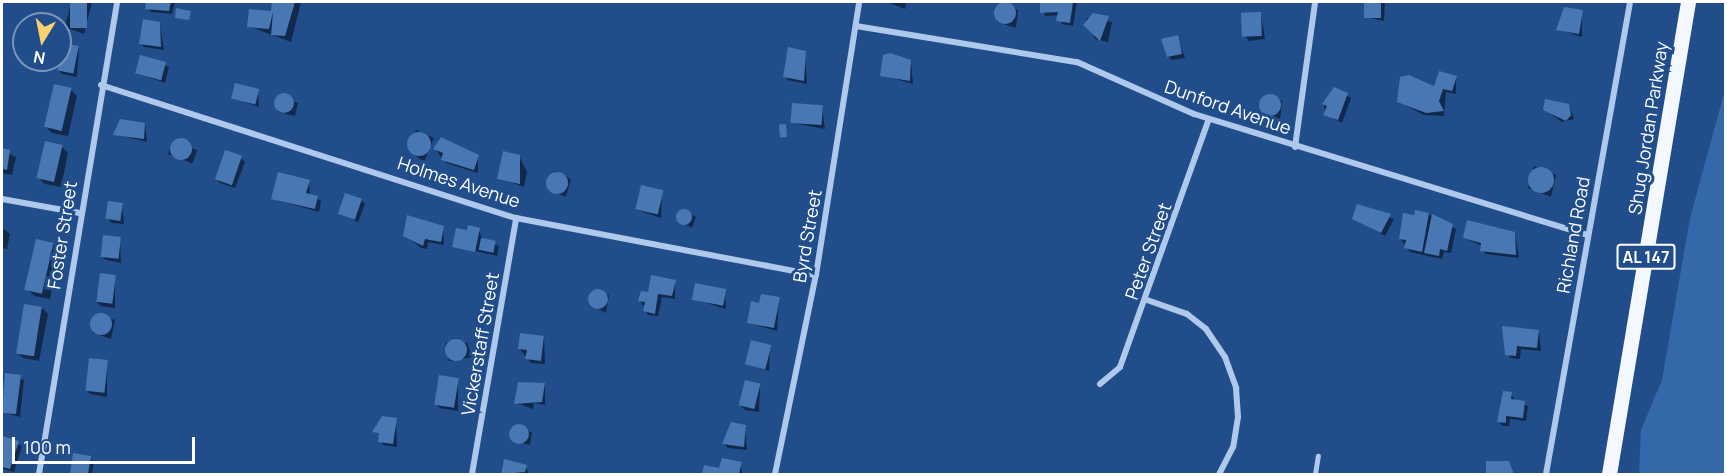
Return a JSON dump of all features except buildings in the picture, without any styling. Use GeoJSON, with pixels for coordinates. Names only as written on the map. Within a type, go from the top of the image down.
{"type":"FeatureCollection","features":[{"type":"Feature","properties":{"kind":"main road","name":"Shug Jordan Parkway"},"geometry":{"type":"LineString","coordinates":[[1609,474],[1688,2]]}},
{"type":"Feature","properties":{"kind":"street","name":"Foster Street"},"geometry":{"type":"LineString","coordinates":[[39,474],[101,85],[117,2]]}},
{"type":"Feature","properties":{"kind":"street","name":"Byrd Street"},"geometry":{"type":"LineString","coordinates":[[775,474],[816,275],[859,2]]}},
{"type":"Feature","properties":{"kind":"street"},"geometry":{"type":"LineString","coordinates":[[1295,147],[1315,2]]}},
{"type":"Feature","properties":{"kind":"street","name":"Richland Road"},"geometry":{"type":"LineString","coordinates":[[1546,474],[1630,2]]}},
{"type":"Feature","properties":{"kind":"street","name":"Dunford Avenue"},"geometry":{"type":"LineString","coordinates":[[856,26],[1077,62],[1209,119],[1588,235]]}},
{"type":"Feature","properties":{"kind":"street","name":"Holmes Avenue"},"geometry":{"type":"LineString","coordinates":[[101,85],[516,218],[816,275]]}},
{"type":"Feature","properties":{"kind":"street","name":"Peter Street"},"geometry":{"type":"LineString","coordinates":[[1100,384],[1120,367],[1147,300],[1209,119]]}},
{"type":"Feature","properties":{"kind":"street"},"geometry":{"type":"LineString","coordinates":[[2,199],[80,213]]}},
{"type":"Feature","properties":{"kind":"street","name":"Vickerstaff Street"},"geometry":{"type":"LineString","coordinates":[[472,474],[516,218]]}},
{"type":"Feature","properties":{"kind":"street"},"geometry":{"type":"LineString","coordinates":[[1147,300],[1187,314],[1206,329],[1225,357],[1236,388],[1238,417],[1233,447],[1219,474]]}},
{"type":"Feature","properties":{"kind":"lane"},"geometry":{"type":"LineString","coordinates":[[1315,474],[1318,456]]}},
{"type":"Feature","properties":{"kind":"shaded area"},"geometry":{"type":"Polygon","coordinates":[[[1725,90],[1725,474],[1639,474],[1641,430],[1662,380],[1690,218],[1725,90]]]}}]}
